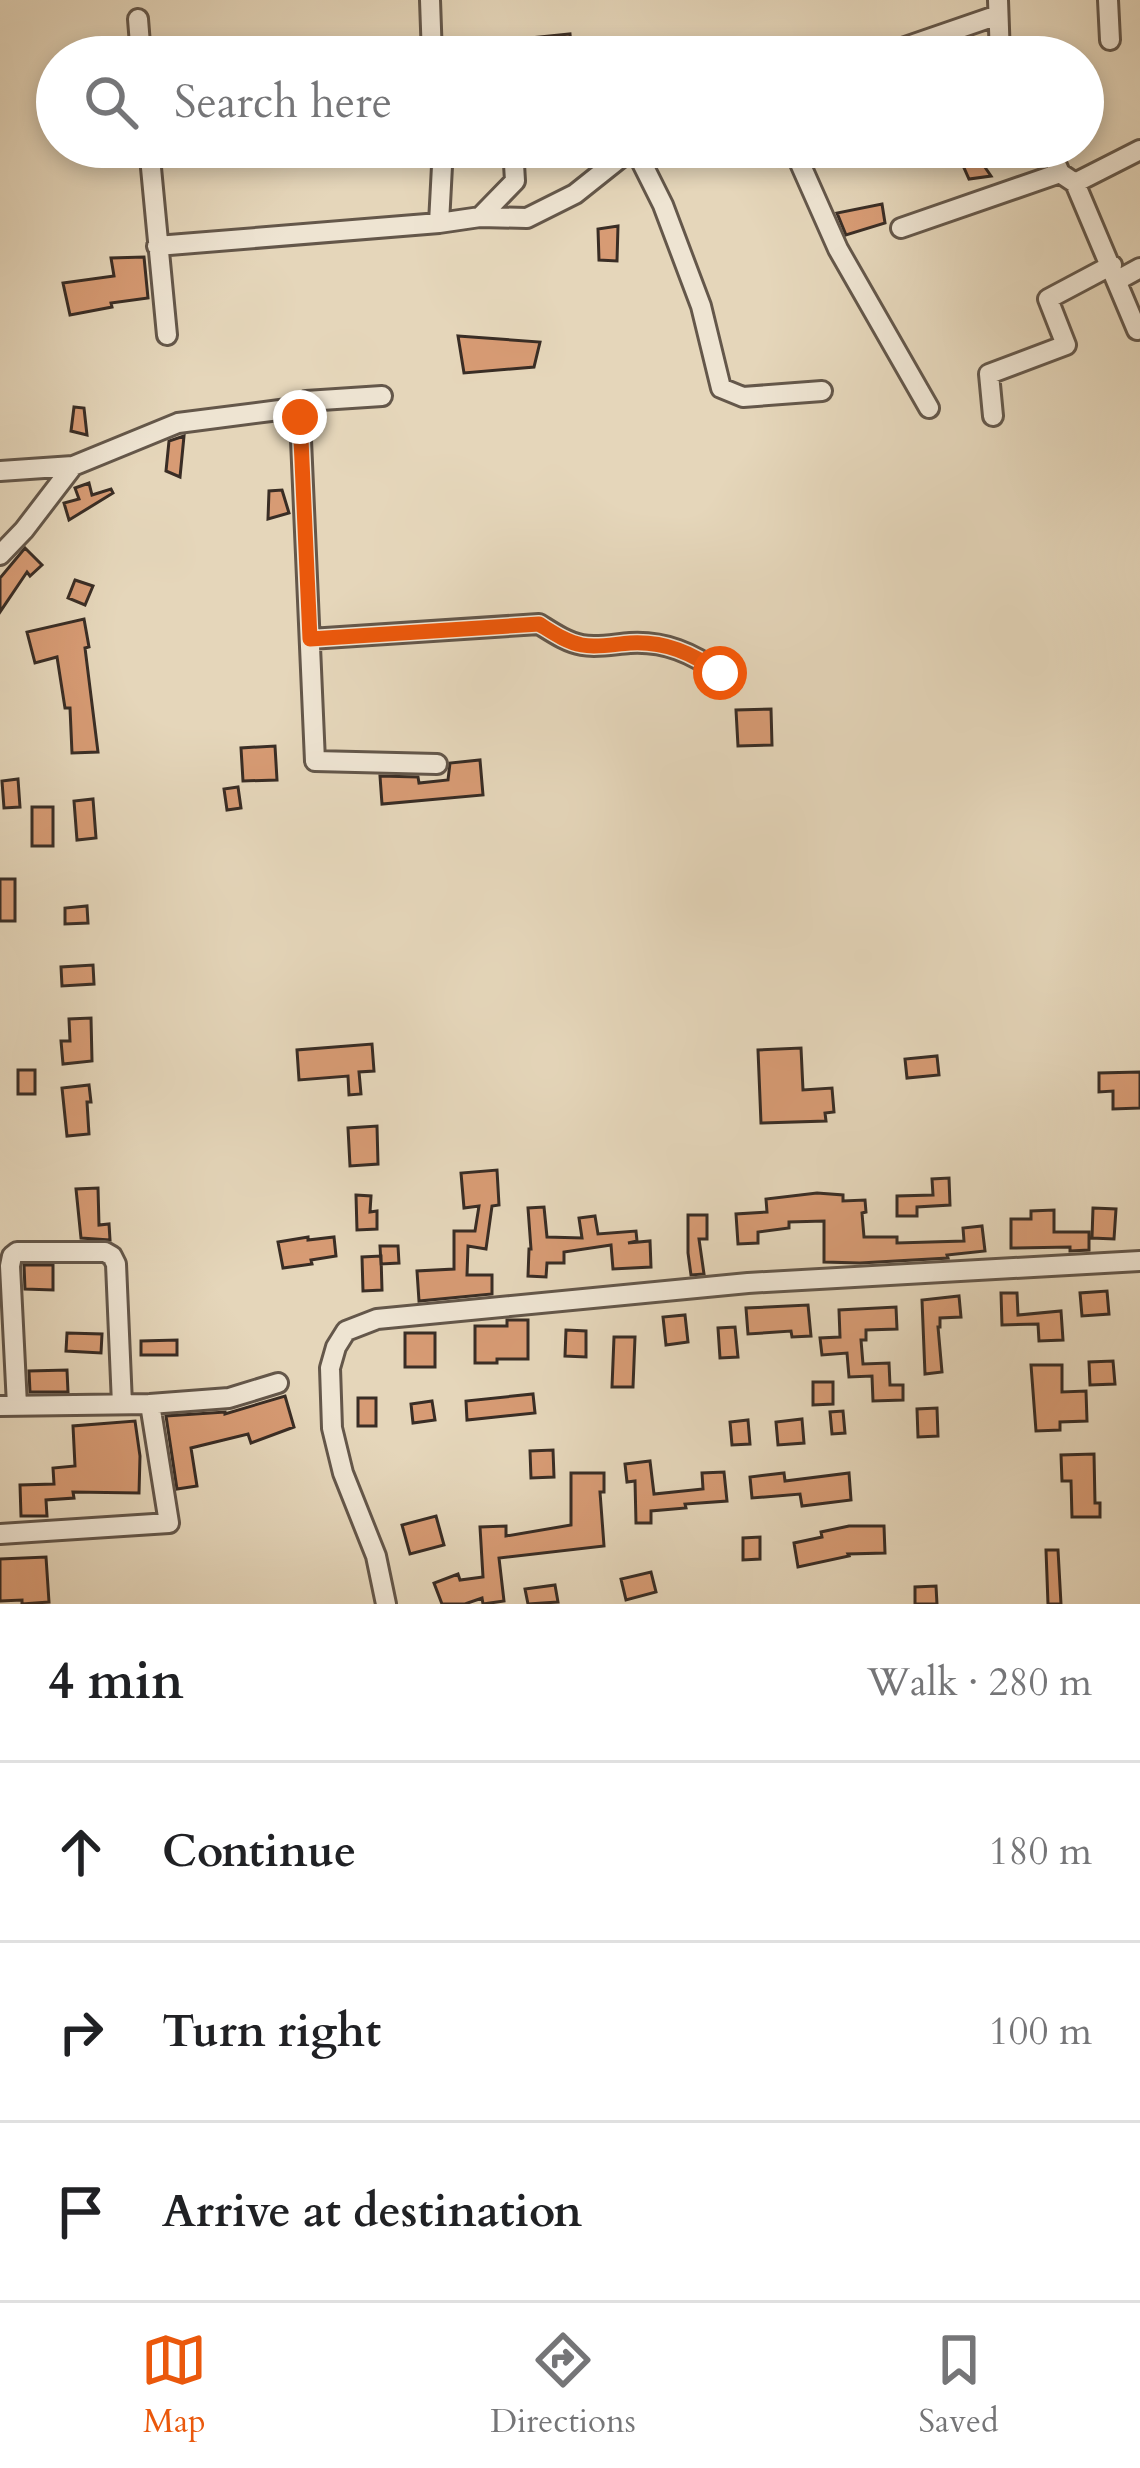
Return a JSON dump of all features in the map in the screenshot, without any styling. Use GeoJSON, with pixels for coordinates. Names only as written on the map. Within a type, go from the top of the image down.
{"type":"FeatureCollection","features":[{"type":"Feature","properties":{"kind":"street"},"geometry":{"type":"LineString","coordinates":[[430,0],[431,36]]}},
{"type":"Feature","properties":{"kind":"street"},"geometry":{"type":"LineString","coordinates":[[1108,0],[1110,40]]}},
{"type":"Feature","properties":{"kind":"street"},"geometry":{"type":"LineString","coordinates":[[927,36],[998,7]]}},
{"type":"Feature","properties":{"kind":"street"},"geometry":{"type":"LineString","coordinates":[[138,19],[139,36]]}},
{"type":"Feature","properties":{"kind":"street"},"geometry":{"type":"LineString","coordinates":[[1104,164],[1140,150]]}},
{"type":"Feature","properties":{"kind":"street"},"geometry":{"type":"LineString","coordinates":[[151,168],[167,335]]}},
{"type":"Feature","properties":{"kind":"street"},"geometry":{"type":"LineString","coordinates":[[439,223],[442,168]]}},
{"type":"Feature","properties":{"kind":"street"},"geometry":{"type":"LineString","coordinates":[[480,217],[515,181],[514,168]]}},
{"type":"Feature","properties":{"kind":"street"},"geometry":{"type":"LineString","coordinates":[[157,246],[480,217],[527,218],[575,194],[608,168]]}},
{"type":"Feature","properties":{"kind":"street"},"geometry":{"type":"LineString","coordinates":[[644,168],[701,306],[721,388],[743,397],[822,391]]}},
{"type":"Feature","properties":{"kind":"street"},"geometry":{"type":"LineString","coordinates":[[802,168],[838,249],[929,408]]}},
{"type":"Feature","properties":{"kind":"street"},"geometry":{"type":"LineString","coordinates":[[1061,168],[1115,272],[1137,330]]}},
{"type":"Feature","properties":{"kind":"street"},"geometry":{"type":"LineString","coordinates":[[901,228],[1093,168]]}},
{"type":"Feature","properties":{"kind":"street"},"geometry":{"type":"LineString","coordinates":[[993,416],[989,374],[1066,345],[1048,299],[1115,272],[1140,268]]}},
{"type":"Feature","properties":{"kind":"street"},"geometry":{"type":"LineString","coordinates":[[0,471],[73,466],[178,423],[295,408],[306,401],[382,396]]}},
{"type":"Feature","properties":{"kind":"street"},"geometry":{"type":"LineString","coordinates":[[295,408],[300,417],[316,760],[436,764]]}},
{"type":"Feature","properties":{"kind":"street"},"geometry":{"type":"LineString","coordinates":[[0,555],[73,466]]}},
{"type":"Feature","properties":{"kind":"street"},"geometry":{"type":"LineString","coordinates":[[310,639],[539,624],[586,646],[642,642],[670,647],[694,654],[720,673]]}},
{"type":"Feature","properties":{"kind":"street"},"geometry":{"type":"LineString","coordinates":[[122,1404],[112,1256],[105,1252],[17,1252],[10,1266],[9,1406],[150,1404],[229,1398],[278,1383]]}},
{"type":"Feature","properties":{"kind":"street"},"geometry":{"type":"LineString","coordinates":[[386,1604],[376,1556],[343,1473],[332,1428],[330,1368],[346,1331],[377,1319],[748,1282],[1140,1261]]}},
{"type":"Feature","properties":{"kind":"street"},"geometry":{"type":"LineString","coordinates":[[0,1534],[169,1523],[150,1404]]}},
{"type":"Feature","properties":{"kind":"building"},"geometry":{"type":"Polygon","coordinates":[[[964,168],[985,168],[991,176],[969,179],[964,168]]]}},
{"type":"Feature","properties":{"kind":"building"},"geometry":{"type":"Polygon","coordinates":[[[882,204],[885,223],[846,235],[837,213],[882,204]]]}},
{"type":"Feature","properties":{"kind":"building"},"geometry":{"type":"Polygon","coordinates":[[[618,226],[617,261],[599,260],[598,229],[618,226]]]}},
{"type":"Feature","properties":{"kind":"building"},"geometry":{"type":"Polygon","coordinates":[[[144,257],[148,298],[70,315],[63,283],[114,276],[111,258],[144,257]]]}},
{"type":"Feature","properties":{"kind":"building"},"geometry":{"type":"Polygon","coordinates":[[[458,336],[540,342],[534,367],[464,373],[458,336]]]}},
{"type":"Feature","properties":{"kind":"building"},"geometry":{"type":"Polygon","coordinates":[[[74,407],[84,408],[87,435],[71,431],[74,407]]]}},
{"type":"Feature","properties":{"kind":"building"},"geometry":{"type":"Polygon","coordinates":[[[184,436],[180,477],[166,471],[169,441],[184,436]]]}},
{"type":"Feature","properties":{"kind":"building"},"geometry":{"type":"Polygon","coordinates":[[[89,483],[92,495],[111,489],[113,493],[69,520],[64,503],[79,499],[75,488],[89,483]]]}},
{"type":"Feature","properties":{"kind":"building"},"geometry":{"type":"Polygon","coordinates":[[[282,490],[289,513],[268,519],[269,491],[282,490]]]}},
{"type":"Feature","properties":{"kind":"building"},"geometry":{"type":"Polygon","coordinates":[[[25,548],[42,565],[30,576],[27,572],[0,612],[0,578],[25,548]]]}},
{"type":"Feature","properties":{"kind":"building"},"geometry":{"type":"Polygon","coordinates":[[[75,580],[93,586],[85,605],[68,598],[75,580]]]}},
{"type":"Feature","properties":{"kind":"building"},"geometry":{"type":"Polygon","coordinates":[[[84,619],[98,752],[72,753],[70,708],[65,708],[57,657],[35,663],[27,632],[84,619]]]}},
{"type":"Feature","properties":{"kind":"building"},"geometry":{"type":"Polygon","coordinates":[[[771,709],[772,745],[738,746],[736,710],[771,709]]]}},
{"type":"Feature","properties":{"kind":"building"},"geometry":{"type":"Polygon","coordinates":[[[275,746],[277,780],[243,781],[241,748],[275,746]]]}},
{"type":"Feature","properties":{"kind":"building"},"geometry":{"type":"Polygon","coordinates":[[[480,760],[483,795],[382,804],[380,776],[418,777],[419,783],[448,780],[450,763],[480,760]]]}},
{"type":"Feature","properties":{"kind":"building"},"geometry":{"type":"Polygon","coordinates":[[[18,779],[20,807],[4,808],[2,781],[18,779]]]}},
{"type":"Feature","properties":{"kind":"building"},"geometry":{"type":"Polygon","coordinates":[[[238,787],[241,808],[227,810],[224,789],[238,787]]]}},
{"type":"Feature","properties":{"kind":"building"},"geometry":{"type":"Polygon","coordinates":[[[93,799],[96,838],[77,840],[74,801],[93,799]]]}},
{"type":"Feature","properties":{"kind":"building"},"geometry":{"type":"Polygon","coordinates":[[[32,807],[53,807],[53,846],[32,846],[32,807]]]}},
{"type":"Feature","properties":{"kind":"building"},"geometry":{"type":"Polygon","coordinates":[[[0,879],[15,879],[15,921],[0,921],[0,879]]]}},
{"type":"Feature","properties":{"kind":"building"},"geometry":{"type":"Polygon","coordinates":[[[87,906],[88,923],[65,924],[65,908],[87,906]]]}},
{"type":"Feature","properties":{"kind":"building"},"geometry":{"type":"Polygon","coordinates":[[[93,965],[94,984],[62,986],[61,967],[93,965]]]}},
{"type":"Feature","properties":{"kind":"building"},"geometry":{"type":"Polygon","coordinates":[[[91,1018],[92,1061],[63,1064],[61,1041],[70,1041],[69,1019],[91,1018]]]}},
{"type":"Feature","properties":{"kind":"building"},"geometry":{"type":"Polygon","coordinates":[[[372,1044],[374,1071],[359,1072],[361,1094],[349,1095],[348,1076],[299,1080],[297,1050],[372,1044]]]}},
{"type":"Feature","properties":{"kind":"building"},"geometry":{"type":"Polygon","coordinates":[[[801,1048],[803,1090],[832,1088],[834,1112],[825,1113],[826,1121],[761,1123],[758,1050],[801,1048]]]}},
{"type":"Feature","properties":{"kind":"building"},"geometry":{"type":"Polygon","coordinates":[[[937,1056],[939,1075],[907,1078],[905,1059],[937,1056]]]}},
{"type":"Feature","properties":{"kind":"building"},"geometry":{"type":"Polygon","coordinates":[[[18,1070],[35,1070],[35,1094],[18,1094],[18,1070]]]}},
{"type":"Feature","properties":{"kind":"building"},"geometry":{"type":"Polygon","coordinates":[[[1140,1072],[1140,1108],[1113,1109],[1113,1091],[1099,1092],[1099,1073],[1140,1072]]]}},
{"type":"Feature","properties":{"kind":"building"},"geometry":{"type":"Polygon","coordinates":[[[89,1085],[89,1134],[67,1136],[62,1088],[89,1085]]]}},
{"type":"Feature","properties":{"kind":"building"},"geometry":{"type":"Polygon","coordinates":[[[377,1126],[378,1164],[350,1166],[348,1128],[377,1126]]]}},
{"type":"Feature","properties":{"kind":"building"},"geometry":{"type":"Polygon","coordinates":[[[497,1170],[499,1205],[492,1206],[486,1249],[468,1246],[467,1275],[492,1275],[492,1294],[419,1301],[417,1271],[454,1269],[454,1231],[475,1231],[479,1206],[464,1208],[461,1173],[497,1170]]]}},
{"type":"Feature","properties":{"kind":"building"},"geometry":{"type":"Polygon","coordinates":[[[949,1178],[950,1205],[917,1207],[917,1216],[897,1216],[897,1196],[933,1195],[932,1179],[949,1178]]]}},
{"type":"Feature","properties":{"kind":"building"},"geometry":{"type":"Polygon","coordinates":[[[98,1188],[99,1225],[109,1224],[110,1240],[81,1238],[76,1189],[98,1188]]]}},
{"type":"Feature","properties":{"kind":"building"},"geometry":{"type":"Polygon","coordinates":[[[356,1195],[371,1196],[370,1212],[377,1211],[377,1229],[357,1230],[356,1195]]]}},
{"type":"Feature","properties":{"kind":"building"},"geometry":{"type":"Polygon","coordinates":[[[843,1195],[843,1201],[865,1200],[864,1237],[897,1237],[897,1243],[964,1241],[963,1228],[982,1226],[985,1251],[948,1258],[824,1262],[824,1221],[789,1222],[789,1228],[758,1232],[758,1243],[738,1244],[736,1214],[767,1212],[766,1199],[843,1195]]]}},
{"type":"Feature","properties":{"kind":"building"},"geometry":{"type":"Polygon","coordinates":[[[544,1207],[547,1237],[582,1238],[579,1218],[595,1216],[598,1234],[636,1231],[637,1241],[628,1243],[650,1241],[651,1267],[613,1269],[611,1245],[564,1252],[564,1263],[547,1263],[546,1277],[528,1276],[528,1208],[544,1207]]]}},
{"type":"Feature","properties":{"kind":"building"},"geometry":{"type":"Polygon","coordinates":[[[1093,1208],[1116,1209],[1114,1239],[1092,1238],[1093,1208]]]}},
{"type":"Feature","properties":{"kind":"building"},"geometry":{"type":"Polygon","coordinates":[[[1054,1210],[1054,1232],[1089,1232],[1089,1250],[1011,1248],[1011,1219],[1031,1219],[1031,1211],[1054,1210]]]}},
{"type":"Feature","properties":{"kind":"building"},"geometry":{"type":"Polygon","coordinates":[[[688,1215],[707,1215],[707,1239],[699,1239],[704,1274],[691,1275],[688,1215]]]}},
{"type":"Feature","properties":{"kind":"building"},"geometry":{"type":"Polygon","coordinates":[[[334,1237],[336,1256],[283,1268],[278,1242],[334,1237]]]}},
{"type":"Feature","properties":{"kind":"building"},"geometry":{"type":"Polygon","coordinates":[[[380,1246],[398,1246],[399,1263],[381,1264],[380,1246]]]}},
{"type":"Feature","properties":{"kind":"building"},"geometry":{"type":"Polygon","coordinates":[[[381,1256],[382,1290],[363,1291],[362,1257],[381,1256]]]}},
{"type":"Feature","properties":{"kind":"building"},"geometry":{"type":"Polygon","coordinates":[[[24,1265],[53,1265],[53,1290],[25,1289],[24,1265]]]}},
{"type":"Feature","properties":{"kind":"building"},"geometry":{"type":"Polygon","coordinates":[[[1107,1291],[1109,1314],[1082,1316],[1080,1293],[1107,1291]]]}},
{"type":"Feature","properties":{"kind":"building"},"geometry":{"type":"Polygon","coordinates":[[[1001,1293],[1017,1293],[1018,1315],[1061,1311],[1063,1340],[1039,1341],[1038,1324],[1002,1325],[1001,1293]]]}},
{"type":"Feature","properties":{"kind":"building"},"geometry":{"type":"Polygon","coordinates":[[[959,1296],[961,1317],[940,1318],[942,1372],[925,1374],[922,1300],[959,1296]]]}},
{"type":"Feature","properties":{"kind":"building"},"geometry":{"type":"Polygon","coordinates":[[[808,1305],[811,1336],[792,1337],[791,1331],[748,1334],[746,1308],[808,1305]]]}},
{"type":"Feature","properties":{"kind":"building"},"geometry":{"type":"Polygon","coordinates":[[[896,1307],[897,1329],[866,1330],[866,1340],[861,1340],[863,1364],[889,1363],[890,1385],[903,1385],[903,1400],[873,1401],[872,1376],[849,1377],[847,1353],[822,1355],[820,1338],[840,1337],[839,1310],[896,1307]]]}},
{"type":"Feature","properties":{"kind":"building"},"geometry":{"type":"Polygon","coordinates":[[[685,1315],[688,1342],[666,1345],[663,1317],[685,1315]]]}},
{"type":"Feature","properties":{"kind":"building"},"geometry":{"type":"Polygon","coordinates":[[[507,1320],[528,1320],[528,1359],[475,1363],[475,1326],[507,1326],[507,1320]]]}},
{"type":"Feature","properties":{"kind":"building"},"geometry":{"type":"Polygon","coordinates":[[[735,1327],[738,1357],[720,1358],[718,1328],[735,1327]]]}},
{"type":"Feature","properties":{"kind":"building"},"geometry":{"type":"Polygon","coordinates":[[[566,1330],[586,1331],[586,1357],[565,1356],[566,1330]]]}},
{"type":"Feature","properties":{"kind":"building"},"geometry":{"type":"Polygon","coordinates":[[[67,1333],[102,1334],[101,1353],[66,1351],[67,1333]]]}},
{"type":"Feature","properties":{"kind":"building"},"geometry":{"type":"Polygon","coordinates":[[[405,1333],[435,1333],[435,1367],[405,1367],[405,1333]]]}},
{"type":"Feature","properties":{"kind":"building"},"geometry":{"type":"Polygon","coordinates":[[[614,1337],[635,1337],[633,1387],[612,1387],[614,1337]]]}},
{"type":"Feature","properties":{"kind":"building"},"geometry":{"type":"Polygon","coordinates":[[[177,1340],[177,1355],[141,1355],[141,1341],[177,1340]]]}},
{"type":"Feature","properties":{"kind":"building"},"geometry":{"type":"Polygon","coordinates":[[[1113,1361],[1115,1384],[1090,1385],[1089,1362],[1113,1361]]]}},
{"type":"Feature","properties":{"kind":"building"},"geometry":{"type":"Polygon","coordinates":[[[1031,1365],[1062,1365],[1062,1392],[1086,1391],[1087,1421],[1060,1422],[1060,1430],[1036,1431],[1031,1365]]]}},
{"type":"Feature","properties":{"kind":"building"},"geometry":{"type":"Polygon","coordinates":[[[67,1370],[68,1392],[30,1392],[29,1371],[67,1370]]]}},
{"type":"Feature","properties":{"kind":"building"},"geometry":{"type":"Polygon","coordinates":[[[813,1382],[833,1382],[833,1404],[813,1405],[813,1382]]]}},
{"type":"Feature","properties":{"kind":"building"},"geometry":{"type":"Polygon","coordinates":[[[533,1394],[535,1413],[467,1420],[466,1401],[533,1394]]]}},
{"type":"Feature","properties":{"kind":"building"},"geometry":{"type":"Polygon","coordinates":[[[285,1396],[294,1427],[251,1443],[248,1434],[191,1448],[197,1486],[177,1489],[166,1416],[225,1414],[285,1396]]]}},
{"type":"Feature","properties":{"kind":"building"},"geometry":{"type":"Polygon","coordinates":[[[358,1398],[376,1398],[376,1426],[358,1426],[358,1398]]]}},
{"type":"Feature","properties":{"kind":"building"},"geometry":{"type":"Polygon","coordinates":[[[432,1401],[435,1420],[413,1423],[411,1404],[432,1401]]]}},
{"type":"Feature","properties":{"kind":"building"},"geometry":{"type":"Polygon","coordinates":[[[937,1408],[938,1436],[918,1437],[917,1409],[937,1408]]]}},
{"type":"Feature","properties":{"kind":"building"},"geometry":{"type":"Polygon","coordinates":[[[843,1411],[845,1433],[832,1434],[830,1412],[843,1411]]]}},
{"type":"Feature","properties":{"kind":"building"},"geometry":{"type":"Polygon","coordinates":[[[802,1419],[804,1443],[778,1445],[776,1422],[802,1419]]]}},
{"type":"Feature","properties":{"kind":"building"},"geometry":{"type":"Polygon","coordinates":[[[748,1420],[750,1444],[732,1445],[730,1422],[748,1420]]]}},
{"type":"Feature","properties":{"kind":"building"},"geometry":{"type":"Polygon","coordinates":[[[135,1421],[139,1493],[73,1492],[74,1498],[46,1500],[47,1516],[21,1516],[20,1485],[54,1484],[53,1468],[75,1466],[73,1426],[135,1421]]]}},
{"type":"Feature","properties":{"kind":"building"},"geometry":{"type":"Polygon","coordinates":[[[553,1450],[554,1477],[531,1478],[530,1451],[553,1450]]]}},
{"type":"Feature","properties":{"kind":"building"},"geometry":{"type":"Polygon","coordinates":[[[1094,1454],[1095,1503],[1100,1503],[1100,1517],[1072,1517],[1071,1481],[1062,1481],[1061,1455],[1094,1454]]]}},
{"type":"Feature","properties":{"kind":"building"},"geometry":{"type":"Polygon","coordinates":[[[650,1461],[654,1494],[703,1489],[702,1473],[724,1472],[727,1501],[651,1511],[651,1523],[636,1523],[635,1481],[627,1482],[625,1464],[650,1461]]]}},
{"type":"Feature","properties":{"kind":"building"},"geometry":{"type":"Polygon","coordinates":[[[571,1473],[604,1473],[604,1492],[600,1492],[604,1546],[499,1558],[504,1601],[483,1604],[482,1598],[442,1604],[434,1583],[458,1574],[460,1580],[483,1577],[480,1527],[506,1526],[506,1536],[571,1525],[571,1473]]]}},
{"type":"Feature","properties":{"kind":"building"},"geometry":{"type":"Polygon","coordinates":[[[784,1473],[785,1481],[849,1473],[851,1500],[802,1506],[800,1494],[752,1498],[750,1477],[784,1473]]]}},
{"type":"Feature","properties":{"kind":"building"},"geometry":{"type":"Polygon","coordinates":[[[436,1516],[444,1545],[410,1554],[402,1525],[436,1516]]]}},
{"type":"Feature","properties":{"kind":"building"},"geometry":{"type":"Polygon","coordinates":[[[849,1526],[884,1526],[885,1553],[848,1554],[798,1567],[794,1543],[849,1526]]]}},
{"type":"Feature","properties":{"kind":"building"},"geometry":{"type":"Polygon","coordinates":[[[760,1537],[760,1559],[743,1560],[743,1538],[760,1537]]]}},
{"type":"Feature","properties":{"kind":"building"},"geometry":{"type":"Polygon","coordinates":[[[1046,1550],[1058,1550],[1061,1604],[1048,1604],[1046,1550]]]}},
{"type":"Feature","properties":{"kind":"building"},"geometry":{"type":"Polygon","coordinates":[[[46,1557],[49,1602],[0,1601],[0,1559],[46,1557]]]}},
{"type":"Feature","properties":{"kind":"building"},"geometry":{"type":"Polygon","coordinates":[[[651,1572],[656,1592],[626,1600],[621,1579],[651,1572]]]}},
{"type":"Feature","properties":{"kind":"building"},"geometry":{"type":"Polygon","coordinates":[[[555,1585],[558,1602],[528,1604],[525,1589],[555,1585]]]}},
{"type":"Feature","properties":{"kind":"building"},"geometry":{"type":"Polygon","coordinates":[[[936,1586],[937,1604],[915,1604],[915,1587],[936,1586]]]}},
{"type":"Feature","properties":{"kind":"route"},"geometry":{"type":"LineString","coordinates":[[300,417],[310,639],[539,624],[586,646],[642,642],[670,647],[694,654],[720,673]]}}]}
